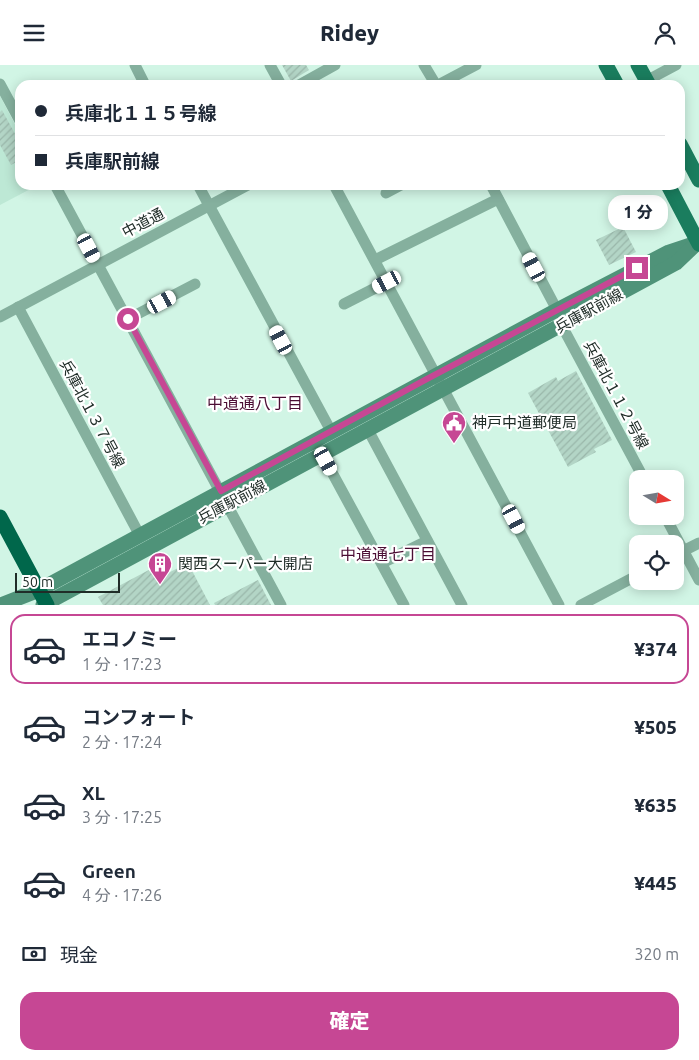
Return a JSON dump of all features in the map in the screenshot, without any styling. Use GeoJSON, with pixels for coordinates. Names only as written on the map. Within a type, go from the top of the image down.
{"type":"FeatureCollection","features":[{"type":"Feature","properties":{"kind":"highway"},"geometry":{"type":"LineString","coordinates":[[0,517],[45,604]]}},
{"type":"Feature","properties":{"kind":"main road"},"geometry":{"type":"LineString","coordinates":[[606,65],[614,80]]}},
{"type":"Feature","properties":{"kind":"main road"},"geometry":{"type":"LineString","coordinates":[[638,65],[646,80]]}},
{"type":"Feature","properties":{"kind":"main road"},"geometry":{"type":"LineString","coordinates":[[685,153],[699,180]]}},
{"type":"Feature","properties":{"kind":"main road"},"geometry":{"type":"LineString","coordinates":[[671,190],[699,242]]}},
{"type":"Feature","properties":{"kind":"street"},"geometry":{"type":"LineString","coordinates":[[134,65],[142,80]]}},
{"type":"Feature","properties":{"kind":"street"},"geometry":{"type":"LineString","coordinates":[[270,65],[278,80]]}},
{"type":"Feature","properties":{"kind":"street"},"geometry":{"type":"LineString","coordinates":[[308,80],[335,65]]}},
{"type":"Feature","properties":{"kind":"street"},"geometry":{"type":"LineString","coordinates":[[424,65],[434,80]]}},
{"type":"Feature","properties":{"kind":"street"},"geometry":{"type":"LineString","coordinates":[[447,80],[476,65]]}},
{"type":"Feature","properties":{"kind":"street"},"geometry":{"type":"LineString","coordinates":[[653,80],[676,65]]}},
{"type":"Feature","properties":{"kind":"street"},"geometry":{"type":"LineString","coordinates":[[0,84],[15,112]]}},
{"type":"Feature","properties":{"kind":"street"},"geometry":{"type":"LineString","coordinates":[[58,190],[281,605]]}},
{"type":"Feature","properties":{"kind":"street"},"geometry":{"type":"LineString","coordinates":[[200,190],[331,431]]}},
{"type":"Feature","properties":{"kind":"street","name":"中道通"},"geometry":{"type":"LineString","coordinates":[[0,317],[238,190]]}},
{"type":"Feature","properties":{"kind":"street"},"geometry":{"type":"LineString","coordinates":[[337,190],[559,605]]}},
{"type":"Feature","properties":{"kind":"street"},"geometry":{"type":"LineString","coordinates":[[386,193],[392,190]]}},
{"type":"Feature","properties":{"kind":"street"},"geometry":{"type":"LineString","coordinates":[[494,190],[557,310]]}},
{"type":"Feature","properties":{"kind":"street"},"geometry":{"type":"LineString","coordinates":[[375,260],[498,199]]}},
{"type":"Feature","properties":{"kind":"street","name":"兵庫駅前線"},"geometry":{"type":"LineString","coordinates":[[1,605],[39,590],[139,534],[322,454],[557,310],[669,252],[699,242]]}},
{"type":"Feature","properties":{"kind":"street","name":"兵庫駅前線"},"geometry":{"type":"LineString","coordinates":[[45,604],[224,498],[331,431],[562,326],[676,263],[699,242]]}},
{"type":"Feature","properties":{"kind":"street"},"geometry":{"type":"LineString","coordinates":[[344,304],[387,282]]}},
{"type":"Feature","properties":{"kind":"street"},"geometry":{"type":"LineString","coordinates":[[128,319],[196,284]]}},
{"type":"Feature","properties":{"kind":"street","name":"兵庫北１３７号線"},"geometry":{"type":"LineString","coordinates":[[18,307],[139,534]]}},
{"type":"Feature","properties":{"kind":"street","name":"兵庫北１１２号線"},"geometry":{"type":"LineString","coordinates":[[562,326],[639,470]]}},
{"type":"Feature","properties":{"kind":"street"},"geometry":{"type":"LineString","coordinates":[[367,428],[462,605]]}},
{"type":"Feature","properties":{"kind":"street"},"geometry":{"type":"LineString","coordinates":[[322,454],[404,605]]}},
{"type":"Feature","properties":{"kind":"street"},"geometry":{"type":"LineString","coordinates":[[382,563],[427,541]]}},
{"type":"Feature","properties":{"kind":"street"},"geometry":{"type":"LineString","coordinates":[[684,550],[699,543]]}},
{"type":"Feature","properties":{"kind":"street"},"geometry":{"type":"LineString","coordinates":[[684,560],[699,580]]}},
{"type":"Feature","properties":{"kind":"street"},"geometry":{"type":"LineString","coordinates":[[581,605],[629,580]]}},
{"type":"Feature","properties":{"kind":"shaded area"},"geometry":{"type":"Polygon","coordinates":[[[0,96],[15,124],[15,190],[28,190],[0,205],[0,96]]]}},
{"type":"Feature","properties":{"kind":"building"},"geometry":{"type":"Polygon","coordinates":[[[282,65],[306,65],[309,70],[290,80],[282,65]]]}},
{"type":"Feature","properties":{"kind":"building"},"geometry":{"type":"Polygon","coordinates":[[[2,110],[15,134],[15,163],[11,165],[0,145],[0,112],[2,110]]]}},
{"type":"Feature","properties":{"kind":"building"},"geometry":{"type":"Polygon","coordinates":[[[623,227],[636,252],[609,265],[596,240],[623,227]]]}},
{"type":"Feature","properties":{"kind":"building"},"geometry":{"type":"Polygon","coordinates":[[[576,371],[612,440],[594,449],[596,452],[568,467],[528,393],[556,377],[558,381],[576,371]]]}},
{"type":"Feature","properties":{"kind":"building","name":"関西スーパー大開店"},"geometry":{"type":"Polygon","coordinates":[[[162,563],[168,573],[188,563],[210,605],[103,605],[98,597],[162,563]]]}},
{"type":"Feature","properties":{"kind":"building"},"geometry":{"type":"Polygon","coordinates":[[[258,580],[271,605],[215,605],[214,603],[258,580]]]}},
{"type":"Feature","properties":{"kind":"place","name":"神戸中道郵便局"},"geometry":{"type":"Point","coordinates":[454,444]}},
{"type":"Feature","properties":{"kind":"place","name":"関西スーパー大開店"},"geometry":{"type":"Point","coordinates":[160,585]}},
{"type":"Feature","properties":{"kind":"district","name":"中道通八丁目"},"geometry":{"type":"Point","coordinates":[255,403]}},
{"type":"Feature","properties":{"kind":"district","name":"中道通七丁目"},"geometry":{"type":"Point","coordinates":[388,554]}},
{"type":"Feature","properties":{"kind":"route"},"geometry":{"type":"LineString","coordinates":[[128,319],[221,491],[637,268]]}}]}
